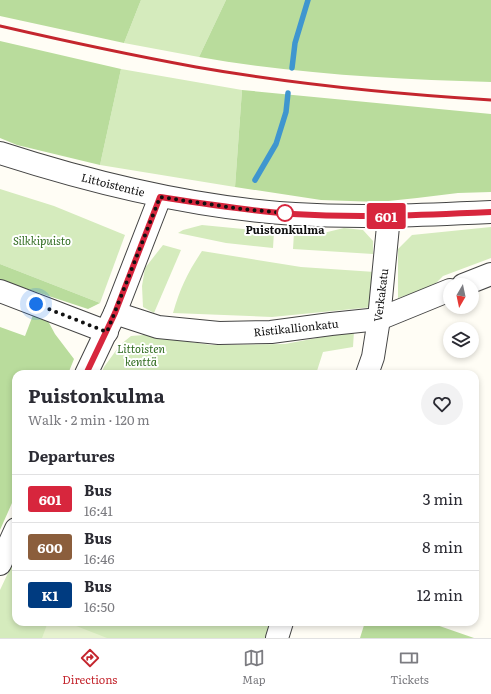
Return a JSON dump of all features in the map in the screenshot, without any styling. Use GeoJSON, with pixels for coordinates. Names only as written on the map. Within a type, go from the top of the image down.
{"type":"FeatureCollection","features":[{"type":"Feature","properties":{"kind":"street","name":"Littoistentie"},"geometry":{"type":"LineString","coordinates":[[0,153],[86,178],[160,197],[242,209],[294,214],[389,216],[491,212]]}},
{"type":"Feature","properties":{"kind":"street"},"geometry":{"type":"LineString","coordinates":[[88,370],[111,322],[160,197]]}},
{"type":"Feature","properties":{"kind":"street","name":"Verkakatu"},"geometry":{"type":"LineString","coordinates":[[368,370],[373,356],[379,319],[389,216]]}},
{"type":"Feature","properties":{"kind":"street"},"geometry":{"type":"LineString","coordinates":[[479,279],[491,274]]}},
{"type":"Feature","properties":{"kind":"street","name":"Ristikallionkatu"},"geometry":{"type":"LineString","coordinates":[[0,290],[111,322],[219,333],[271,332],[379,319],[443,293]]}},
{"type":"Feature","properties":{"kind":"street"},"geometry":{"type":"LineString","coordinates":[[0,564],[12,538]]}},
{"type":"Feature","properties":{"kind":"street"},"geometry":{"type":"LineString","coordinates":[[277,638],[281,626]]}},
{"type":"Feature","properties":{"kind":"green space"},"geometry":{"type":"Polygon","coordinates":[[[0,0],[141,0],[124,43],[0,16],[0,0]]]}},
{"type":"Feature","properties":{"kind":"green space"},"geometry":{"type":"Polygon","coordinates":[[[141,0],[226,0],[199,57],[124,43],[141,0]]]}},
{"type":"Feature","properties":{"kind":"green space"},"geometry":{"type":"Polygon","coordinates":[[[226,0],[491,0],[491,82],[308,72],[199,57],[226,0]]]}},
{"type":"Feature","properties":{"kind":"green space"},"geometry":{"type":"Polygon","coordinates":[[[0,41],[121,69],[100,165],[17,145],[0,138],[0,41]]]}},
{"type":"Feature","properties":{"kind":"green space"},"geometry":{"type":"Polygon","coordinates":[[[121,69],[242,90],[235,187],[100,165],[121,69]]]}},
{"type":"Feature","properties":{"kind":"green space"},"geometry":{"type":"Polygon","coordinates":[[[242,90],[491,114],[491,192],[458,193],[379,202],[321,200],[235,187],[242,90]]]}},
{"type":"Feature","properties":{"kind":"green space","name":"Silkkipuisto"},"geometry":{"type":"Polygon","coordinates":[[[0,189],[54,206],[125,235],[100,303],[0,264],[0,189]]]}},
{"type":"Feature","properties":{"kind":"green space"},"geometry":{"type":"Polygon","coordinates":[[[202,225],[274,232],[273,248],[226,243],[178,233],[183,230],[202,225]]]}},
{"type":"Feature","properties":{"kind":"green space"},"geometry":{"type":"Polygon","coordinates":[[[491,227],[491,258],[443,276],[432,287],[398,298],[398,249],[412,235],[491,227]]]}},
{"type":"Feature","properties":{"kind":"green space"},"geometry":{"type":"Polygon","coordinates":[[[344,228],[363,230],[373,241],[373,254],[293,249],[294,233],[315,235],[344,228]]]}},
{"type":"Feature","properties":{"kind":"green space"},"geometry":{"type":"Polygon","coordinates":[[[163,245],[181,250],[154,313],[143,307],[142,286],[145,268],[163,245]]]}},
{"type":"Feature","properties":{"kind":"green space"},"geometry":{"type":"Polygon","coordinates":[[[202,251],[301,267],[375,272],[373,307],[272,317],[173,313],[185,280],[202,251]]]}},
{"type":"Feature","properties":{"kind":"green space"},"geometry":{"type":"Polygon","coordinates":[[[0,264],[100,303],[88,309],[0,280],[0,264]]]}},
{"type":"Feature","properties":{"kind":"green space"},"geometry":{"type":"Polygon","coordinates":[[[33,315],[48,321],[55,334],[74,359],[70,370],[12,370],[12,503],[0,530],[0,327],[25,336],[33,315]]]}},
{"type":"Feature","properties":{"kind":"green space","name":"Littoisten kenttä"},"geometry":{"type":"Polygon","coordinates":[[[354,331],[353,347],[323,352],[317,370],[103,370],[120,345],[131,336],[144,335],[211,345],[285,344],[354,331]]]}},
{"type":"Feature","properties":{"kind":"green space"},"geometry":{"type":"Polygon","coordinates":[[[12,564],[12,626],[275,626],[271,638],[0,638],[0,590],[12,564]]]}},
{"type":"Feature","properties":{"kind":"green space"},"geometry":{"type":"Polygon","coordinates":[[[46,626],[76,626],[107,638],[42,638],[46,626]]]}},
{"type":"Feature","properties":{"kind":"green space"},"geometry":{"type":"Polygon","coordinates":[[[364,626],[440,626],[474,638],[360,638],[364,626]]]}},
{"type":"Feature","properties":{"kind":"waterway"},"geometry":{"type":"LineString","coordinates":[[292,68],[295,43],[308,0]]}},
{"type":"Feature","properties":{"kind":"waterway"},"geometry":{"type":"LineString","coordinates":[[255,180],[276,144],[286,112],[288,93]]}},
{"type":"Feature","properties":{"kind":"railway"},"geometry":{"type":"LineString","coordinates":[[0,26],[122,53],[232,73],[343,88],[491,100]]}},
{"type":"Feature","properties":{"kind":"bus line","name":"601"},"geometry":{"type":"LineString","coordinates":[[88,370],[115,313],[160,197],[242,209],[294,214],[389,216],[491,212]]}},
{"type":"Feature","properties":{"kind":"place","name":"Puistonkulma"},"geometry":{"type":"Point","coordinates":[285,213]}},
{"type":"Feature","properties":{"kind":"route"},"geometry":{"type":"LineString","coordinates":[[36,304],[107,332],[160,197],[242,209],[285,213]]}}]}
